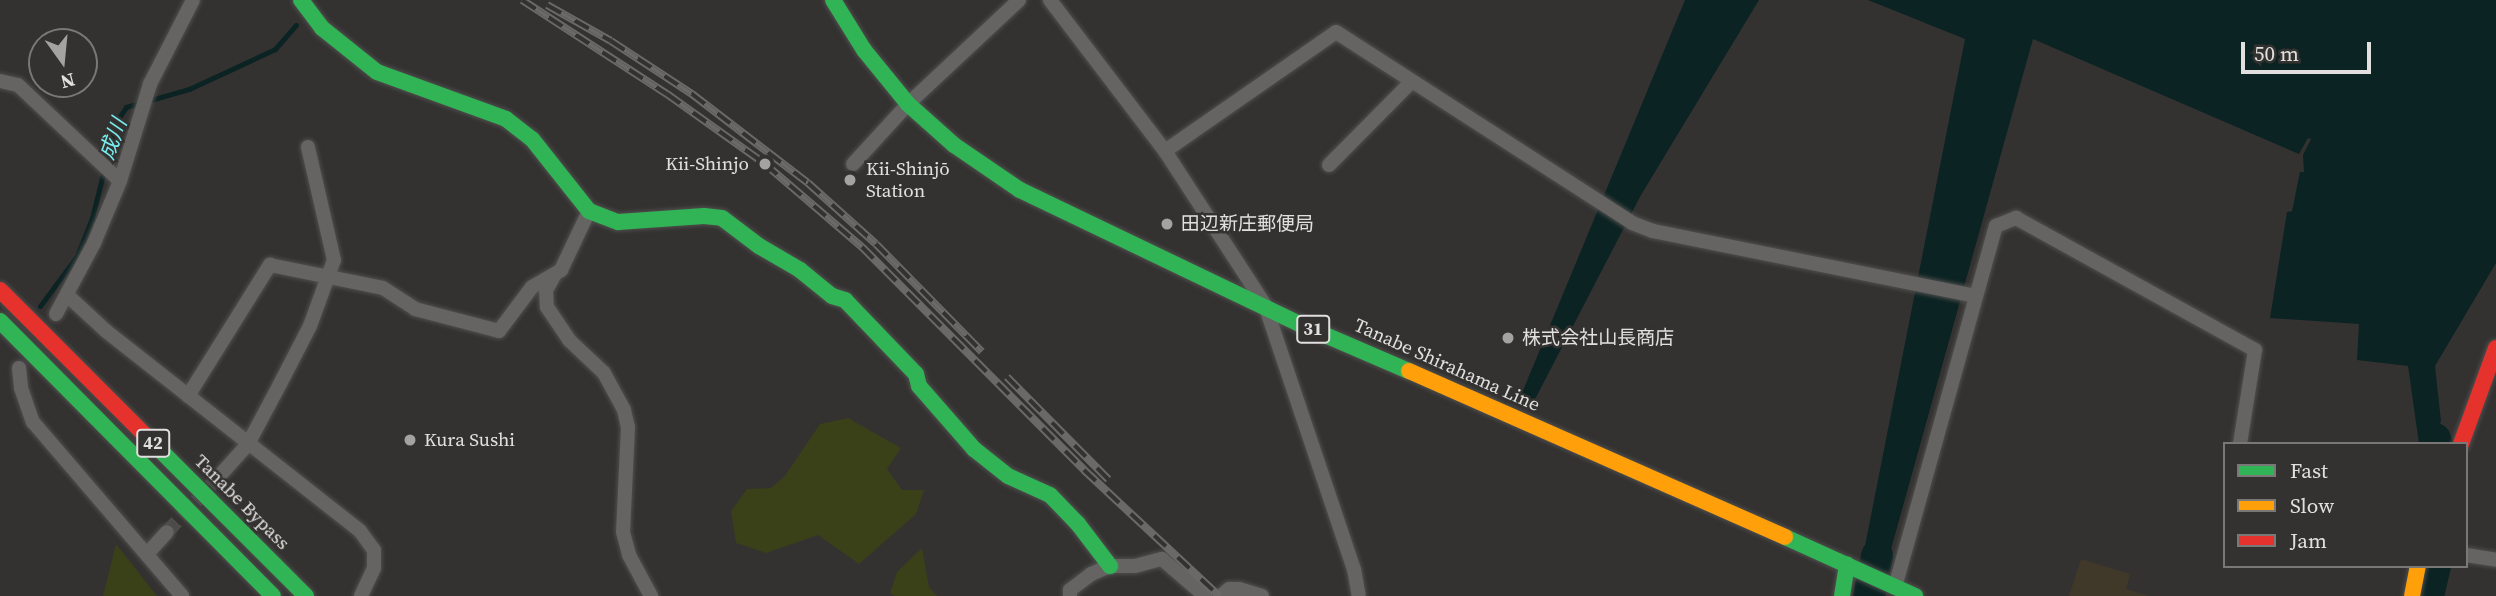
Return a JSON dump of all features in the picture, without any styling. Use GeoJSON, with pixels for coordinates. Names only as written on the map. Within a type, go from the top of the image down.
{"type":"FeatureCollection","features":[{"type":"Feature","properties":{"kind":"main road"},"geometry":{"type":"LineString","coordinates":[[301,0],[322,28],[377,72],[506,119],[532,139],[589,211],[618,222],[704,216],[722,218],[759,246],[800,270],[832,296],[845,300],[916,374],[919,386],[974,449],[1008,476],[1050,495],[1078,524],[1110,566]]}},
{"type":"Feature","properties":{"kind":"main road","name":"Tanabe Shirahama Line"},"geometry":{"type":"LineString","coordinates":[[834,0],[864,50],[908,104],[954,145],[1020,190],[1302,325],[1915,596]]}},
{"type":"Feature","properties":{"kind":"main road","name":"Tanabe Bypass"},"geometry":{"type":"LineString","coordinates":[[0,290],[306,596]]}},
{"type":"Feature","properties":{"kind":"main road","name":"42"},"geometry":{"type":"LineString","coordinates":[[0,321],[273,596]]}},
{"type":"Feature","properties":{"kind":"main road"},"geometry":{"type":"LineString","coordinates":[[2463,438],[2496,348]]}},
{"type":"Feature","properties":{"kind":"main road"},"geometry":{"type":"LineString","coordinates":[[1842,596],[1852,567]]}},
{"type":"Feature","properties":{"kind":"main road"},"geometry":{"type":"LineString","coordinates":[[2412,596],[2418,568]]}},
{"type":"Feature","properties":{"kind":"street"},"geometry":{"type":"LineString","coordinates":[[56,314],[94,243],[120,181],[150,84],[193,0]]}},
{"type":"Feature","properties":{"kind":"street"},"geometry":{"type":"LineString","coordinates":[[853,164],[908,104],[1018,0]]}},
{"type":"Feature","properties":{"kind":"street"},"geometry":{"type":"LineString","coordinates":[[1050,0],[1165,151],[1265,305],[1354,569],[1359,596]]}},
{"type":"Feature","properties":{"kind":"street"},"geometry":{"type":"LineString","coordinates":[[1165,151],[1336,32],[1632,223],[1653,231],[1976,296]]}},
{"type":"Feature","properties":{"kind":"street"},"geometry":{"type":"LineString","coordinates":[[0,81],[18,85],[120,181]]}},
{"type":"Feature","properties":{"kind":"street"},"geometry":{"type":"LineString","coordinates":[[1329,165],[1412,81]]}},
{"type":"Feature","properties":{"kind":"street"},"geometry":{"type":"LineString","coordinates":[[222,473],[248,444],[310,326],[334,260],[308,147]]}},
{"type":"Feature","properties":{"kind":"street"},"geometry":{"type":"LineString","coordinates":[[589,211],[572,250],[546,290],[547,307],[569,340],[604,373],[624,411],[628,427],[623,532],[629,555],[651,596]]}},
{"type":"Feature","properties":{"kind":"street"},"geometry":{"type":"LineString","coordinates":[[1891,585],[1996,226],[2016,218],[2255,351],[2240,442]]}},
{"type":"Feature","properties":{"kind":"street"},"geometry":{"type":"LineString","coordinates":[[188,396],[270,265],[383,288],[415,309],[499,331],[532,287],[556,273]]}},
{"type":"Feature","properties":{"kind":"street"},"geometry":{"type":"LineString","coordinates":[[67,295],[106,331],[360,531],[374,550],[374,568],[361,596]]}},
{"type":"Feature","properties":{"kind":"street"},"geometry":{"type":"LineString","coordinates":[[19,368],[21,388],[33,422],[148,553],[182,596]]}},
{"type":"Feature","properties":{"kind":"street"},"geometry":{"type":"LineString","coordinates":[[148,553],[167,532]]}},
{"type":"Feature","properties":{"kind":"street"},"geometry":{"type":"LineString","coordinates":[[2468,555],[2496,560]]}},
{"type":"Feature","properties":{"kind":"street"},"geometry":{"type":"LineString","coordinates":[[1070,596],[1070,590],[1091,574],[1110,566],[1135,566],[1162,559],[1205,596]]}},
{"type":"Feature","properties":{"kind":"street"},"geometry":{"type":"LineString","coordinates":[[1221,596],[1228,589],[1239,589],[1262,596]]}},
{"type":"Feature","properties":{"kind":"shaded area"},"geometry":{"type":"Polygon","coordinates":[[[2081,559],[2130,574],[2126,589],[2149,596],[2069,596],[2081,559]]]}},
{"type":"Feature","properties":{"kind":"green space"},"geometry":{"type":"Polygon","coordinates":[[[848,418],[901,448],[887,469],[902,490],[924,490],[916,514],[859,564],[818,535],[766,553],[736,543],[731,511],[747,489],[771,488],[784,477],[820,424],[848,418]]]}},
{"type":"Feature","properties":{"kind":"green space"},"geometry":{"type":"Polygon","coordinates":[[[116,544],[157,596],[103,596],[116,544]]]}},
{"type":"Feature","properties":{"kind":"green space"},"geometry":{"type":"Polygon","coordinates":[[[922,548],[929,587],[937,596],[895,596],[890,593],[897,572],[922,548]]]}},
{"type":"Feature","properties":{"kind":"water"},"geometry":{"type":"Polygon","coordinates":[[[1685,0],[1759,0],[1641,195],[1532,405],[1519,400],[1685,0]]]}},
{"type":"Feature","properties":{"kind":"water"},"geometry":{"type":"Polygon","coordinates":[[[1868,0],[2496,0],[2496,263],[2435,366],[2441,421],[2434,442],[2419,442],[2408,366],[2357,360],[2359,324],[2270,318],[2287,212],[2292,211],[2300,172],[2304,172],[2303,155],[2311,139],[2308,138],[2299,154],[2033,39],[1888,560],[1864,551],[1965,39],[1868,0]]]}},
{"type":"Feature","properties":{"kind":"waterway","name":"成川"},"geometry":{"type":"LineString","coordinates":[[40,306],[77,256],[92,218],[116,122],[126,107],[189,89],[275,49],[296,25]]}},
{"type":"Feature","properties":{"kind":"waterway"},"geometry":{"type":"LineString","coordinates":[[1869,596],[1877,556]]}},
{"type":"Feature","properties":{"kind":"waterway"},"geometry":{"type":"LineString","coordinates":[[2428,596],[2435,568]]}},
{"type":"Feature","properties":{"kind":"tunnel"},"geometry":{"type":"LineString","coordinates":[[167,532],[222,473]]}},
{"type":"Feature","properties":{"kind":"railway"},"geometry":{"type":"LineString","coordinates":[[522,0],[667,94],[765,164],[862,247],[1084,470],[1219,596]]}},
{"type":"Feature","properties":{"kind":"railway"},"geometry":{"type":"LineString","coordinates":[[547,5],[611,41],[692,94],[808,183],[876,244],[982,352]]}},
{"type":"Feature","properties":{"kind":"railway"},"geometry":{"type":"LineString","coordinates":[[1007,377],[1108,479]]}},
{"type":"Feature","properties":{"kind":"traffic: fast"},"geometry":{"type":"LineString","coordinates":[[301,0],[322,28],[377,72],[506,119],[532,139],[589,211],[618,222],[704,216],[722,218],[759,246],[800,270],[832,296],[845,300],[916,374],[919,386],[974,449],[1008,476],[1050,495],[1078,524],[1110,566]]}},
{"type":"Feature","properties":{"kind":"traffic: fast"},"geometry":{"type":"LineString","coordinates":[[833,0],[864,50],[908,104],[954,145],[1020,190],[1302,325],[1409,371]]}},
{"type":"Feature","properties":{"kind":"traffic: fast"},"geometry":{"type":"LineString","coordinates":[[0,321],[273,596]]}},
{"type":"Feature","properties":{"kind":"traffic: fast"},"geometry":{"type":"LineString","coordinates":[[159,449],[306,596]]}},
{"type":"Feature","properties":{"kind":"traffic: fast"},"geometry":{"type":"LineString","coordinates":[[1785,537],[1915,596]]}},
{"type":"Feature","properties":{"kind":"traffic: fast"},"geometry":{"type":"LineString","coordinates":[[1842,596],[1847,564]]}},
{"type":"Feature","properties":{"kind":"traffic: slow"},"geometry":{"type":"LineString","coordinates":[[1409,371],[1785,537]]}},
{"type":"Feature","properties":{"kind":"traffic: slow"},"geometry":{"type":"LineString","coordinates":[[2412,596],[2418,568]]}},
{"type":"Feature","properties":{"kind":"traffic: jam"},"geometry":{"type":"LineString","coordinates":[[0,290],[159,449]]}},
{"type":"Feature","properties":{"kind":"traffic: jam"},"geometry":{"type":"LineString","coordinates":[[2462,442],[2496,348]]}},
{"type":"Feature","properties":{"kind":"place","name":"Kii-Shinjo"},"geometry":{"type":"Point","coordinates":[765,164]}},
{"type":"Feature","properties":{"kind":"place","name":"Kii-Shinjō Station"},"geometry":{"type":"Point","coordinates":[850,180]}},
{"type":"Feature","properties":{"kind":"place","name":"田辺新庄郵便局"},"geometry":{"type":"Point","coordinates":[1167,224]}},
{"type":"Feature","properties":{"kind":"place","name":"株式会社山長商店"},"geometry":{"type":"Point","coordinates":[1508,338]}},
{"type":"Feature","properties":{"kind":"place","name":"Kura Sushi"},"geometry":{"type":"Point","coordinates":[410,440]}}]}
